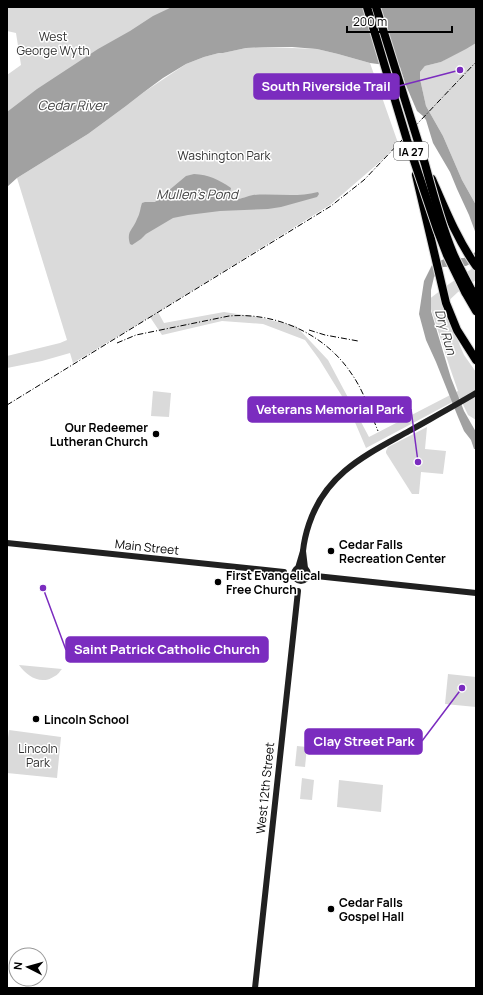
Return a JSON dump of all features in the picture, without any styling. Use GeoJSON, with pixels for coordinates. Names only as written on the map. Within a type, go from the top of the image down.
{"type":"FeatureCollection","features":[{"type":"Feature","properties":{"kind":"highway","name":"IA 27"},"geometry":{"type":"LineString","coordinates":[[367,7],[407,140],[442,242],[454,271],[468,291],[476,298]]}},
{"type":"Feature","properties":{"kind":"highway","name":"IA 27"},"geometry":{"type":"LineString","coordinates":[[376,7],[446,233],[476,311]]}},
{"type":"Feature","properties":{"kind":"highway"},"geometry":{"type":"LineString","coordinates":[[407,140],[446,303],[457,330],[476,360]]}},
{"type":"Feature","properties":{"kind":"highway"},"geometry":{"type":"LineString","coordinates":[[425,164],[451,223],[476,266]]}},
{"type":"Feature","properties":{"kind":"main road"},"geometry":{"type":"LineString","coordinates":[[316,576],[300,579],[294,571],[297,569],[303,551],[307,531],[316,507],[321,497],[337,478],[357,461],[378,447],[475,394]]}},
{"type":"Feature","properties":{"kind":"main road","name":"Main Street"},"geometry":{"type":"LineString","coordinates":[[7,543],[284,572],[300,579]]}},
{"type":"Feature","properties":{"kind":"main road","name":"West 12th Street"},"geometry":{"type":"LineString","coordinates":[[255,988],[298,591],[300,579],[308,574],[305,569],[303,551]]}},
{"type":"Feature","properties":{"kind":"main road","name":"Main Street"},"geometry":{"type":"LineString","coordinates":[[284,572],[302,567],[305,569]]}},
{"type":"Feature","properties":{"kind":"main road"},"geometry":{"type":"LineString","coordinates":[[305,569],[310,574],[316,576],[476,593]]}},
{"type":"Feature","properties":{"kind":"green space","name":"West George Wyth"},"geometry":{"type":"Polygon","coordinates":[[[7,7],[231,7],[7,112],[7,75],[21,65],[16,33],[7,31],[7,7]]]}},
{"type":"Feature","properties":{"kind":"green space"},"geometry":{"type":"Polygon","coordinates":[[[476,41],[476,205],[462,180],[443,136],[426,106],[420,79],[420,72],[425,66],[441,62],[476,41]]]}},
{"type":"Feature","properties":{"kind":"green space","name":"Washington Park"},"geometry":{"type":"Polygon","coordinates":[[[268,47],[317,49],[370,63],[398,143],[381,161],[330,205],[158,312],[164,323],[224,312],[257,317],[296,326],[328,360],[369,437],[458,391],[428,300],[476,266],[476,280],[458,292],[443,306],[464,355],[476,372],[476,420],[468,415],[460,398],[366,448],[348,406],[319,359],[305,340],[263,324],[222,321],[162,335],[150,317],[73,363],[70,353],[42,361],[7,368],[7,356],[67,340],[17,178],[88,134],[144,92],[186,64],[219,53],[246,48],[268,47]]]}},
{"type":"Feature","properties":{"kind":"green space"},"geometry":{"type":"Polygon","coordinates":[[[153,391],[171,393],[169,417],[151,416],[153,391]]]}},
{"type":"Feature","properties":{"kind":"green space"},"geometry":{"type":"Polygon","coordinates":[[[427,427],[425,449],[446,451],[443,474],[421,472],[419,494],[412,494],[386,451],[388,447],[427,427]]]}},
{"type":"Feature","properties":{"kind":"green space"},"geometry":{"type":"Polygon","coordinates":[[[19,665],[62,669],[57,675],[50,679],[40,680],[30,676],[19,665]]]}},
{"type":"Feature","properties":{"kind":"green space"},"geometry":{"type":"Polygon","coordinates":[[[448,674],[476,677],[476,707],[445,704],[448,674]]]}},
{"type":"Feature","properties":{"kind":"green space","name":"Lincoln Park"},"geometry":{"type":"Polygon","coordinates":[[[9,730],[61,737],[57,778],[7,773],[7,746],[9,730]]]}},
{"type":"Feature","properties":{"kind":"green space"},"geometry":{"type":"Polygon","coordinates":[[[297,746],[307,747],[305,767],[295,766],[297,746]]]}},
{"type":"Feature","properties":{"kind":"green space"},"geometry":{"type":"Polygon","coordinates":[[[302,778],[314,780],[312,800],[300,799],[302,778]]]}},
{"type":"Feature","properties":{"kind":"green space"},"geometry":{"type":"Polygon","coordinates":[[[339,780],[383,785],[381,812],[337,807],[339,780]]]}},
{"type":"Feature","properties":{"kind":"water","name":"Cedar River"},"geometry":{"type":"Polygon","coordinates":[[[172,7],[476,7],[476,43],[441,62],[425,66],[420,72],[420,79],[426,106],[443,136],[462,180],[476,205],[476,234],[450,172],[433,143],[426,120],[417,111],[400,67],[370,63],[317,49],[292,47],[246,48],[204,57],[186,64],[163,78],[88,134],[17,178],[7,187],[7,112],[37,89],[98,49],[153,16],[172,7]]]}},
{"type":"Feature","properties":{"kind":"water","name":"Mullen's Pond"},"geometry":{"type":"Polygon","coordinates":[[[194,174],[209,176],[231,188],[230,193],[234,199],[253,195],[301,195],[318,192],[319,194],[317,197],[281,207],[220,211],[173,218],[146,234],[132,245],[130,244],[129,233],[138,217],[142,203],[155,202],[186,176],[194,174]]]}},
{"type":"Feature","properties":{"kind":"water"},"geometry":{"type":"Polygon","coordinates":[[[476,251],[476,261],[466,266],[443,267],[434,277],[431,290],[431,311],[451,378],[464,411],[476,432],[476,449],[474,449],[471,440],[464,431],[426,340],[419,314],[424,281],[432,265],[444,259],[464,258],[476,251]]]}},
{"type":"Feature","properties":{"kind":"railway"},"geometry":{"type":"LineString","coordinates":[[7,405],[331,206],[364,180],[476,62]]}},
{"type":"Feature","properties":{"kind":"railway"},"geometry":{"type":"LineString","coordinates":[[117,343],[136,335],[229,316],[247,316],[281,322],[298,328],[313,337],[328,347],[340,359],[360,387],[378,431]]}},
{"type":"Feature","properties":{"kind":"railway"},"geometry":{"type":"LineString","coordinates":[[309,330],[325,335],[358,341]]}},
{"type":"Feature","properties":{"kind":"place","name":"South Riverside Trail"},"geometry":{"type":"Point","coordinates":[460,70]}},
{"type":"Feature","properties":{"kind":"place","name":"Our Redeemer Lutheran Church"},"geometry":{"type":"Point","coordinates":[156,434]}},
{"type":"Feature","properties":{"kind":"place","name":"Veterans Memorial Park"},"geometry":{"type":"Point","coordinates":[418,462]}},
{"type":"Feature","properties":{"kind":"place","name":"Cedar Falls Recreation Center"},"geometry":{"type":"Point","coordinates":[331,551]}},
{"type":"Feature","properties":{"kind":"place","name":"First Evangelical Free Church"},"geometry":{"type":"Point","coordinates":[218,582]}},
{"type":"Feature","properties":{"kind":"place","name":"Saint Patrick Catholic Church"},"geometry":{"type":"Point","coordinates":[43,588]}},
{"type":"Feature","properties":{"kind":"place","name":"Clay Street Park"},"geometry":{"type":"Point","coordinates":[462,688]}},
{"type":"Feature","properties":{"kind":"place","name":"Lincoln School"},"geometry":{"type":"Point","coordinates":[36,719]}},
{"type":"Feature","properties":{"kind":"place","name":"Cedar Falls Gospel Hall"},"geometry":{"type":"Point","coordinates":[331,909]}},
{"type":"Feature","properties":{"kind":"water label","name":"Dry Run"},"geometry":{"type":"Point","coordinates":[446,332]}}]}
